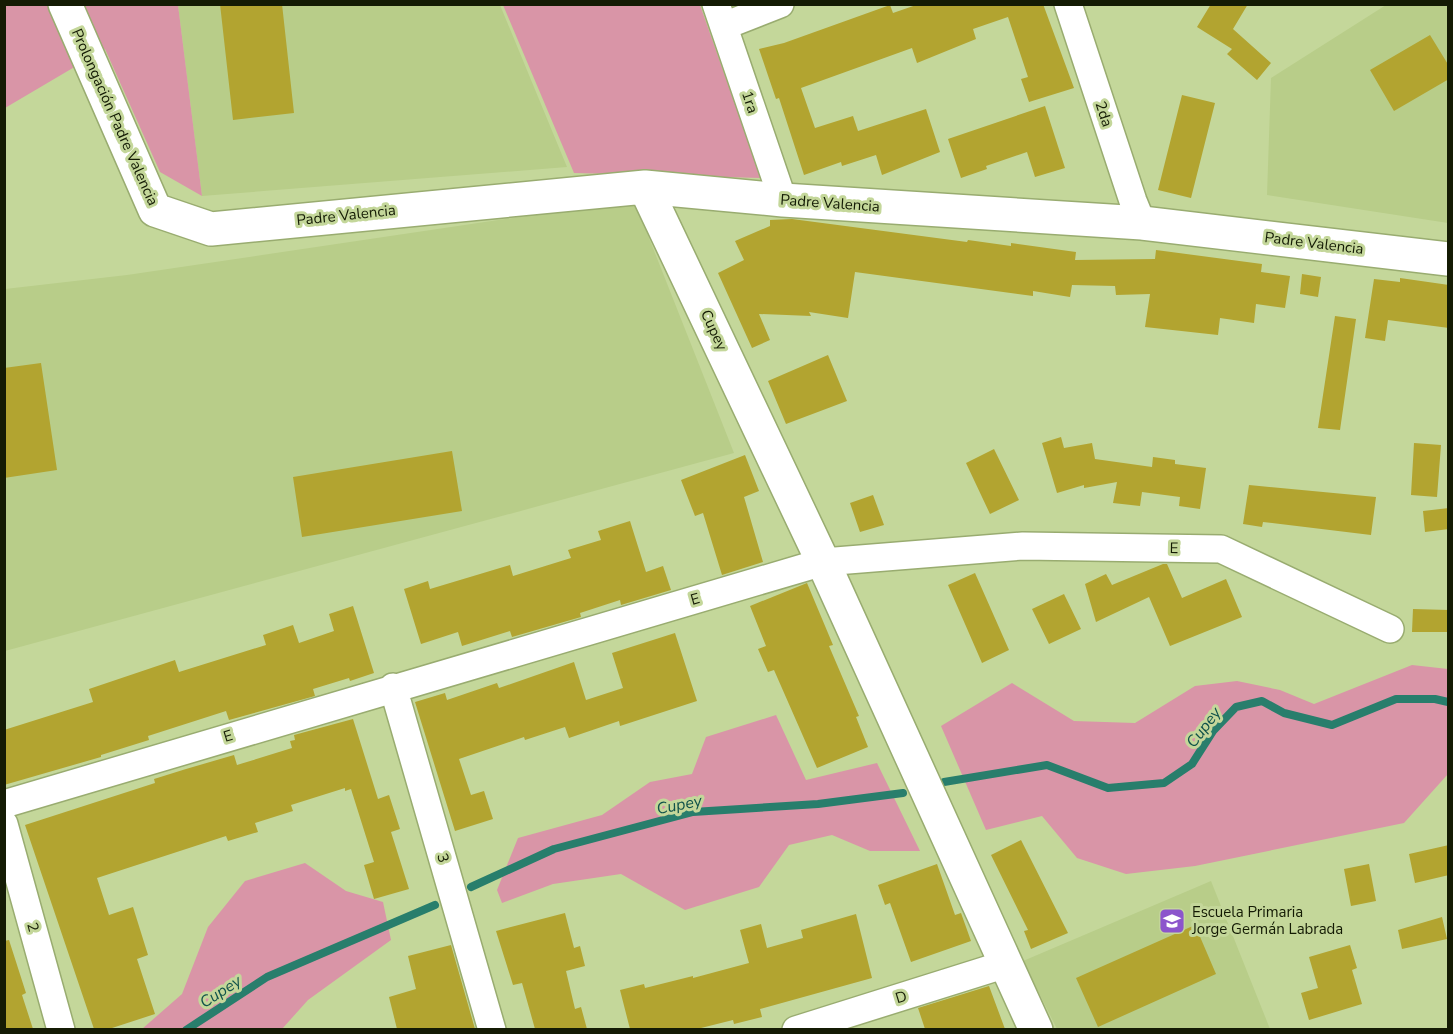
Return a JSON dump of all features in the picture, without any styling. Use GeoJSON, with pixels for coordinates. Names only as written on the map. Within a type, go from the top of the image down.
{"type":"FeatureCollection","features":[{"type":"Feature","properties":{"kind":"street","name":"Prolongación Padre Valencia"},"geometry":{"type":"LineString","coordinates":[[65,4],[155,210],[211,229]]}},
{"type":"Feature","properties":{"kind":"street"},"geometry":{"type":"LineString","coordinates":[[720,15],[780,4]]}},
{"type":"Feature","properties":{"kind":"street","name":"2da"},"geometry":{"type":"LineString","coordinates":[[1068,4],[1142,223]]}},
{"type":"Feature","properties":{"kind":"street","name":"1ra"},"geometry":{"type":"LineString","coordinates":[[720,15],[783,200]]}},
{"type":"Feature","properties":{"kind":"street","name":"Padre Valencia"},"geometry":{"type":"LineString","coordinates":[[211,229],[645,187],[783,200],[1142,223],[1449,259]]}},
{"type":"Feature","properties":{"kind":"street","name":"Cupey"},"geometry":{"type":"LineString","coordinates":[[645,187],[823,562],[1036,1029]]}},
{"type":"Feature","properties":{"kind":"street"},"geometry":{"type":"LineString","coordinates":[[678,253],[682,227],[690,216],[731,195]]}},
{"type":"Feature","properties":{"kind":"street","name":"E"},"geometry":{"type":"LineString","coordinates":[[4,804],[393,687],[823,562],[1023,546],[1221,549],[1390,629]]}},
{"type":"Feature","properties":{"kind":"street","name":"3"},"geometry":{"type":"LineString","coordinates":[[393,687],[492,1029]]}},
{"type":"Feature","properties":{"kind":"street","name":"2"},"geometry":{"type":"LineString","coordinates":[[4,824],[61,1029]]}},
{"type":"Feature","properties":{"kind":"street","name":"D"},"geometry":{"type":"LineString","coordinates":[[796,1029],[1006,964]]}},
{"type":"Feature","properties":{"kind":"shaded area"},"geometry":{"type":"Polygon","coordinates":[[[4,5],[178,5],[202,196],[160,172],[105,49],[5,108],[4,5]]]}},
{"type":"Feature","properties":{"kind":"shaded area"},"geometry":{"type":"Polygon","coordinates":[[[178,5],[500,5],[567,167],[202,196],[178,5]]]}},
{"type":"Feature","properties":{"kind":"shaded area"},"geometry":{"type":"Polygon","coordinates":[[[503,5],[700,5],[761,178],[574,173],[503,5]]]}},
{"type":"Feature","properties":{"kind":"shaded area"},"geometry":{"type":"Polygon","coordinates":[[[1386,5],[1448,5],[1448,223],[1267,195],[1271,78],[1386,5]]]}},
{"type":"Feature","properties":{"kind":"shaded area"},"geometry":{"type":"Polygon","coordinates":[[[634,200],[734,453],[5,651],[5,289],[127,275],[634,200]]]}},
{"type":"Feature","properties":{"kind":"shaded area"},"geometry":{"type":"Polygon","coordinates":[[[1412,665],[1448,669],[1448,774],[1404,823],[1195,866],[1126,874],[1077,858],[1042,816],[986,830],[941,726],[1012,683],[1074,721],[1135,723],[1195,686],[1237,681],[1280,690],[1314,704],[1412,665]]]}},
{"type":"Feature","properties":{"kind":"shaded area"},"geometry":{"type":"Polygon","coordinates":[[[776,715],[806,780],[877,763],[920,851],[870,851],[832,835],[789,845],[759,887],[685,910],[621,874],[553,884],[502,903],[497,890],[518,838],[602,815],[650,782],[692,774],[706,737],[776,715]]]}},
{"type":"Feature","properties":{"kind":"shaded area"},"geometry":{"type":"Polygon","coordinates":[[[305,863],[346,891],[383,902],[391,940],[308,1000],[282,1029],[142,1029],[182,994],[208,927],[245,881],[305,863]]]}},
{"type":"Feature","properties":{"kind":"shaded area","name":"Escuela Primaria Jorge Germán Labrada"},"geometry":{"type":"Polygon","coordinates":[[[1211,881],[1270,1029],[1057,1029],[1023,961],[1211,881]]]}},
{"type":"Feature","properties":{"kind":"building"},"geometry":{"type":"Polygon","coordinates":[[[220,4],[282,4],[294,113],[233,120],[220,4]]]}},
{"type":"Feature","properties":{"kind":"building"},"geometry":{"type":"Polygon","coordinates":[[[919,4],[1043,4],[1074,88],[1029,102],[1021,79],[1028,77],[1008,17],[973,29],[976,39],[917,63],[912,48],[801,88],[815,128],[853,116],[858,131],[926,109],[940,152],[882,175],[876,155],[842,166],[841,162],[804,175],[779,98],[776,99],[759,49],[784,43],[890,5],[893,13],[919,4]]]}},
{"type":"Feature","properties":{"kind":"building"},"geometry":{"type":"Polygon","coordinates":[[[1211,4],[1248,4],[1233,29],[1271,63],[1257,80],[1227,54],[1232,49],[1197,27],[1211,4]]]}},
{"type":"Feature","properties":{"kind":"building"},"geometry":{"type":"Polygon","coordinates":[[[1430,35],[1449,66],[1449,79],[1394,111],[1370,70],[1430,35]]]}},
{"type":"Feature","properties":{"kind":"building"},"geometry":{"type":"Polygon","coordinates":[[[1182,95],[1215,103],[1191,198],[1158,190],[1182,95]]]}},
{"type":"Feature","properties":{"kind":"building"},"geometry":{"type":"Polygon","coordinates":[[[1045,106],[1065,168],[1035,177],[1027,152],[986,166],[987,169],[961,178],[948,139],[1045,106]]]}},
{"type":"Feature","properties":{"kind":"building"},"geometry":{"type":"Polygon","coordinates":[[[792,219],[967,242],[968,240],[1011,246],[1011,243],[1076,252],[1075,260],[1155,259],[1156,250],[1262,264],[1261,272],[1290,276],[1285,308],[1256,304],[1254,323],[1220,318],[1218,335],[1145,327],[1150,294],[1116,295],[1115,286],[1072,285],[1070,297],[1033,291],[1033,296],[855,272],[848,318],[809,312],[811,316],[759,314],[770,340],[752,348],[718,273],[744,260],[735,241],[770,226],[770,220],[792,219]]]}},
{"type":"Feature","properties":{"kind":"building"},"geometry":{"type":"Polygon","coordinates":[[[1302,274],[1321,277],[1318,297],[1300,294],[1302,274]]]}},
{"type":"Feature","properties":{"kind":"building"},"geometry":{"type":"Polygon","coordinates":[[[1400,278],[1449,285],[1449,328],[1388,320],[1385,341],[1365,338],[1374,279],[1400,282],[1400,278]]]}},
{"type":"Feature","properties":{"kind":"building"},"geometry":{"type":"Polygon","coordinates":[[[1335,316],[1356,319],[1340,430],[1318,428],[1335,316]]]}},
{"type":"Feature","properties":{"kind":"building"},"geometry":{"type":"Polygon","coordinates":[[[828,355],[847,401],[786,424],[768,381],[828,355]]]}},
{"type":"Feature","properties":{"kind":"building"},"geometry":{"type":"Polygon","coordinates":[[[41,363],[57,470],[4,478],[4,368],[41,363]]]}},
{"type":"Feature","properties":{"kind":"building"},"geometry":{"type":"Polygon","coordinates":[[[1061,437],[1064,448],[1092,443],[1095,459],[1152,467],[1153,457],[1175,460],[1175,464],[1206,468],[1200,509],[1179,506],[1180,497],[1142,492],[1140,506],[1113,503],[1117,482],[1084,488],[1084,485],[1057,493],[1042,443],[1061,437]]]}},
{"type":"Feature","properties":{"kind":"building"},"geometry":{"type":"Polygon","coordinates":[[[1414,443],[1441,445],[1437,497],[1411,495],[1414,443]]]}},
{"type":"Feature","properties":{"kind":"building"},"geometry":{"type":"Polygon","coordinates":[[[994,449],[1019,500],[990,514],[966,463],[994,449]]]}},
{"type":"Feature","properties":{"kind":"building"},"geometry":{"type":"Polygon","coordinates":[[[452,451],[462,511],[302,537],[293,477],[452,451]]]}},
{"type":"Feature","properties":{"kind":"building"},"geometry":{"type":"Polygon","coordinates":[[[745,455],[759,491],[744,497],[763,562],[722,575],[703,513],[695,516],[681,480],[745,455]]]}},
{"type":"Feature","properties":{"kind":"building"},"geometry":{"type":"Polygon","coordinates":[[[1249,485],[1376,497],[1371,535],[1263,522],[1262,527],[1243,524],[1249,485]]]}},
{"type":"Feature","properties":{"kind":"building"},"geometry":{"type":"Polygon","coordinates":[[[873,495],[884,525],[860,532],[850,503],[873,495]]]}},
{"type":"Feature","properties":{"kind":"building"},"geometry":{"type":"Polygon","coordinates":[[[1449,508],[1449,529],[1425,532],[1423,511],[1449,508]]]}},
{"type":"Feature","properties":{"kind":"building"},"geometry":{"type":"Polygon","coordinates":[[[630,521],[646,572],[663,566],[671,590],[621,605],[620,600],[580,613],[581,617],[512,637],[510,631],[462,646],[458,632],[421,644],[404,589],[428,581],[430,589],[510,565],[513,576],[571,558],[568,550],[601,540],[598,531],[630,521]]]}},
{"type":"Feature","properties":{"kind":"building"},"geometry":{"type":"Polygon","coordinates":[[[1167,564],[1182,598],[1226,579],[1242,617],[1170,646],[1149,597],[1096,622],[1085,584],[1106,574],[1112,585],[1167,564]]]}},
{"type":"Feature","properties":{"kind":"building"},"geometry":{"type":"Polygon","coordinates":[[[975,573],[1009,650],[982,663],[948,585],[975,573]]]}},
{"type":"Feature","properties":{"kind":"building"},"geometry":{"type":"Polygon","coordinates":[[[807,583],[833,645],[829,646],[859,716],[856,717],[868,747],[817,768],[774,670],[768,672],[758,649],[766,646],[750,606],[807,583]]]}},
{"type":"Feature","properties":{"kind":"building"},"geometry":{"type":"Polygon","coordinates":[[[1064,594],[1081,629],[1049,644],[1032,609],[1064,594]]]}},
{"type":"Feature","properties":{"kind":"building"},"geometry":{"type":"Polygon","coordinates":[[[353,606],[374,673],[313,689],[315,696],[229,720],[226,711],[148,736],[149,740],[101,755],[101,757],[4,785],[4,730],[93,702],[89,689],[175,660],[179,672],[266,645],[263,635],[293,625],[299,643],[334,631],[329,614],[353,606]]]}},
{"type":"Feature","properties":{"kind":"building"},"geometry":{"type":"Polygon","coordinates":[[[1413,609],[1449,610],[1449,632],[1412,632],[1413,609]]]}},
{"type":"Feature","properties":{"kind":"building"},"geometry":{"type":"Polygon","coordinates":[[[675,633],[697,701],[620,726],[619,721],[569,738],[565,727],[525,740],[524,737],[459,759],[471,795],[484,791],[493,819],[455,831],[415,702],[445,693],[447,700],[497,683],[499,688],[574,662],[586,700],[623,688],[612,653],[675,633]]]}},
{"type":"Feature","properties":{"kind":"building"},"geometry":{"type":"Polygon","coordinates":[[[353,719],[378,799],[389,795],[400,829],[391,832],[409,889],[374,899],[364,865],[374,862],[351,789],[345,791],[345,788],[291,805],[293,811],[255,823],[258,832],[228,841],[226,836],[97,878],[109,915],[133,907],[148,955],[137,959],[155,1014],[109,1029],[94,1029],[25,825],[155,783],[154,779],[234,755],[237,765],[292,748],[290,741],[295,740],[294,735],[353,719]]]}},
{"type":"Feature","properties":{"kind":"building"},"geometry":{"type":"Polygon","coordinates":[[[1021,840],[1068,933],[1031,949],[1024,931],[1028,930],[991,855],[1021,840]]]}},
{"type":"Feature","properties":{"kind":"building"},"geometry":{"type":"Polygon","coordinates":[[[1449,845],[1449,875],[1415,883],[1409,854],[1449,845]]]}},
{"type":"Feature","properties":{"kind":"building"},"geometry":{"type":"Polygon","coordinates":[[[937,864],[955,915],[961,913],[971,941],[911,962],[890,903],[885,905],[878,885],[937,864]]]}},
{"type":"Feature","properties":{"kind":"building"},"geometry":{"type":"Polygon","coordinates":[[[1369,864],[1376,901],[1351,906],[1344,869],[1369,864]]]}},
{"type":"Feature","properties":{"kind":"building"},"geometry":{"type":"Polygon","coordinates":[[[565,913],[574,948],[580,946],[585,966],[566,971],[575,1009],[581,1007],[587,1029],[535,1029],[522,983],[513,985],[496,931],[565,913]]]}},
{"type":"Feature","properties":{"kind":"building"},"geometry":{"type":"Polygon","coordinates":[[[856,914],[872,978],[760,1009],[762,1017],[734,1024],[733,1020],[697,1029],[630,1029],[620,990],[644,984],[645,988],[693,976],[693,978],[749,963],[740,930],[761,924],[767,948],[803,938],[801,930],[856,914]]]}},
{"type":"Feature","properties":{"kind":"building"},"geometry":{"type":"Polygon","coordinates":[[[1442,917],[1447,939],[1402,949],[1398,930],[1442,917]]]}},
{"type":"Feature","properties":{"kind":"building"},"geometry":{"type":"Polygon","coordinates":[[[1195,925],[1216,974],[1098,1027],[1076,978],[1195,925]]]}},
{"type":"Feature","properties":{"kind":"building"},"geometry":{"type":"Polygon","coordinates":[[[9,940],[26,993],[22,995],[33,1029],[4,1029],[4,941],[9,940]]]}},
{"type":"Feature","properties":{"kind":"building"},"geometry":{"type":"Polygon","coordinates":[[[451,945],[475,1029],[397,1029],[389,997],[416,989],[408,956],[451,945]]]}},
{"type":"Feature","properties":{"kind":"building"},"geometry":{"type":"Polygon","coordinates":[[[1350,945],[1357,968],[1352,970],[1362,1004],[1309,1020],[1301,993],[1318,988],[1309,957],[1350,945]]]}},
{"type":"Feature","properties":{"kind":"building"},"geometry":{"type":"Polygon","coordinates":[[[989,986],[1005,1029],[925,1029],[918,1008],[989,986]]]}},
{"type":"Feature","properties":{"kind":"waterway","name":"Cupey"},"geometry":{"type":"LineString","coordinates":[[944,782],[1047,765],[1108,788],[1164,783],[1192,764],[1213,731],[1236,707],[1262,701],[1284,713],[1332,725],[1396,699],[1435,699],[1448,702]]}},
{"type":"Feature","properties":{"kind":"waterway","name":"Cupey"},"geometry":{"type":"LineString","coordinates":[[471,887],[554,849],[693,812],[818,804],[903,793]]}},
{"type":"Feature","properties":{"kind":"waterway","name":"Cupey"},"geometry":{"type":"LineString","coordinates":[[186,1030],[267,977],[435,905]]}},
{"type":"Feature","properties":{"kind":"place","name":"Escuela Primaria Jorge Germán Labrada"},"geometry":{"type":"Point","coordinates":[1172,921]}}]}
